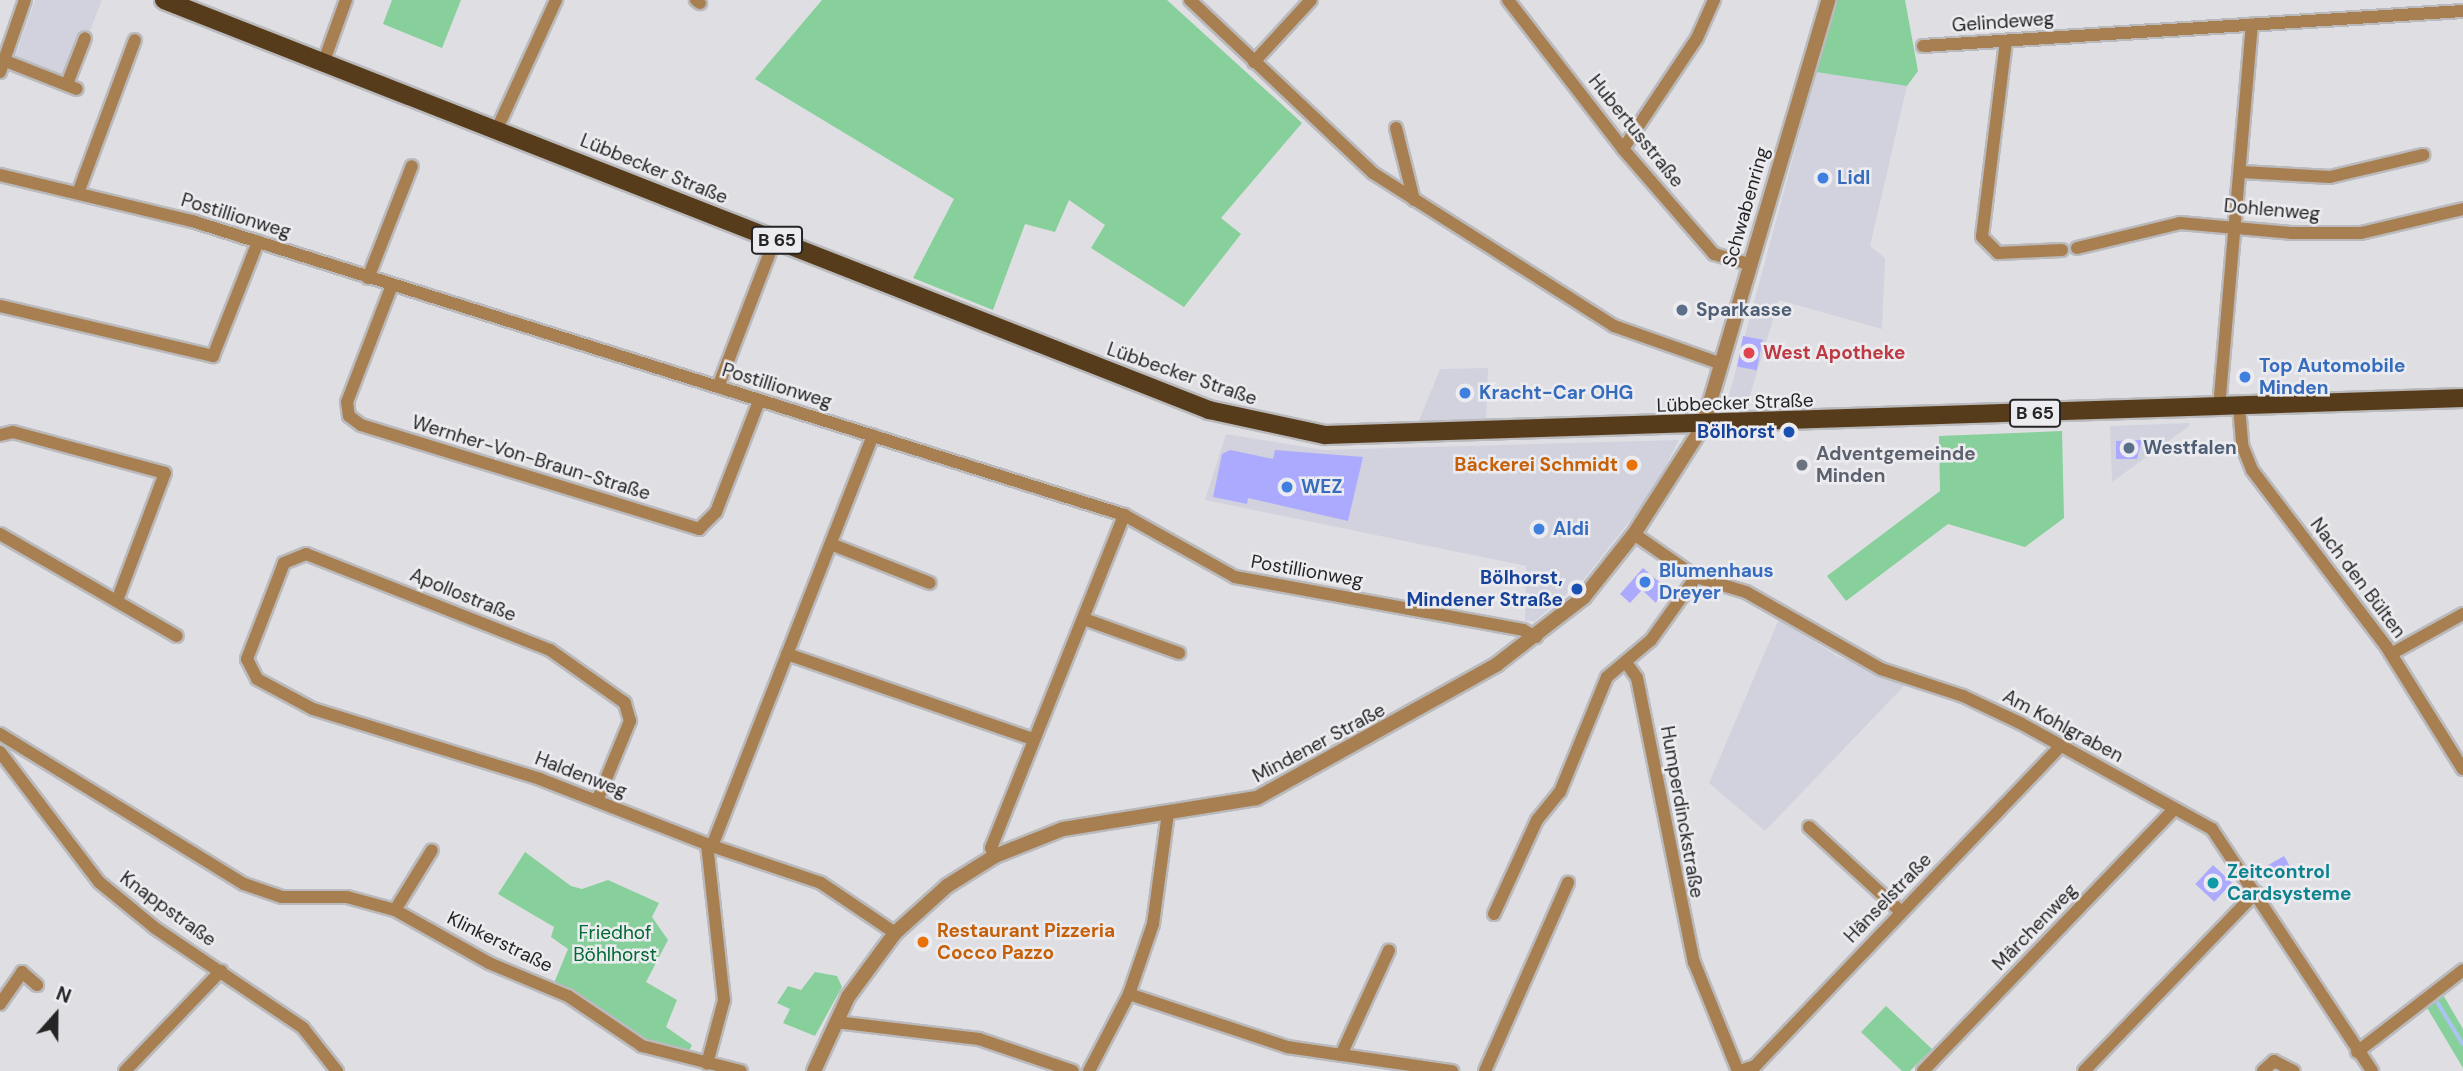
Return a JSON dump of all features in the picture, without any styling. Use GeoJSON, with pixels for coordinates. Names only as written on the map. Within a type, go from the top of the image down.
{"type":"FeatureCollection","features":[{"type":"Feature","properties":{"kind":"main road","name":"Lübbecker Straße"},"geometry":{"type":"LineString","coordinates":[[173,2],[1209,410],[1267,425],[1325,435],[1385,437],[2463,398]]}},
{"type":"Feature","properties":{"kind":"street"},"geometry":{"type":"LineString","coordinates":[[25,0],[2,66],[72,87],[85,37]]}},
{"type":"Feature","properties":{"kind":"street"},"geometry":{"type":"LineString","coordinates":[[324,61],[346,0]]}},
{"type":"Feature","properties":{"kind":"street"},"geometry":{"type":"LineString","coordinates":[[497,129],[556,0]]}},
{"type":"Feature","properties":{"kind":"street"},"geometry":{"type":"LineString","coordinates":[[1190,0],[1373,173],[1614,326],[1719,363]]}},
{"type":"Feature","properties":{"kind":"street"},"geometry":{"type":"LineString","coordinates":[[1254,62],[1311,0]]}},
{"type":"Feature","properties":{"kind":"street","name":"Hubertusstraße"},"geometry":{"type":"LineString","coordinates":[[1508,0],[1623,149],[1714,254],[1749,264]]}},
{"type":"Feature","properties":{"kind":"street"},"geometry":{"type":"LineString","coordinates":[[1623,149],[1697,38],[1714,0]]}},
{"type":"Feature","properties":{"kind":"street","name":"Schwabenring"},"geometry":{"type":"LineString","coordinates":[[1703,426],[1719,363],[1828,0]]}},
{"type":"Feature","properties":{"kind":"street","name":"Gelindeweg"},"geometry":{"type":"LineString","coordinates":[[1923,46],[2463,11]]}},
{"type":"Feature","properties":{"kind":"street"},"geometry":{"type":"LineString","coordinates":[[2219,408],[2231,225],[2242,172],[2252,24]]}},
{"type":"Feature","properties":{"kind":"street"},"geometry":{"type":"LineString","coordinates":[[78,193],[135,40]]}},
{"type":"Feature","properties":{"kind":"street"},"geometry":{"type":"LineString","coordinates":[[2006,41],[1982,237],[1998,253],[2062,250]]}},
{"type":"Feature","properties":{"kind":"street"},"geometry":{"type":"LineString","coordinates":[[1396,128],[1414,200]]}},
{"type":"Feature","properties":{"kind":"street"},"geometry":{"type":"LineString","coordinates":[[2242,172],[2330,177],[2423,155]]}},
{"type":"Feature","properties":{"kind":"street"},"geometry":{"type":"LineString","coordinates":[[368,278],[412,166]]}},
{"type":"Feature","properties":{"kind":"street","name":"Postillionweg"},"geometry":{"type":"LineString","coordinates":[[0,175],[78,193],[258,242],[1124,515],[1236,577],[1523,630],[1536,637]]}},
{"type":"Feature","properties":{"kind":"street","name":"Dohlenweg"},"geometry":{"type":"LineString","coordinates":[[2077,248],[2180,223],[2231,225],[2291,233],[2361,233],[2463,209]]}},
{"type":"Feature","properties":{"kind":"street"},"geometry":{"type":"LineString","coordinates":[[718,387],[775,239]]}},
{"type":"Feature","properties":{"kind":"street"},"geometry":{"type":"LineString","coordinates":[[0,306],[213,356],[258,242]]}},
{"type":"Feature","properties":{"kind":"street","name":"Wernher-Von-Braun-Straße"},"geometry":{"type":"LineString","coordinates":[[392,285],[347,402],[353,420],[374,429],[699,529],[716,512],[759,401]]}},
{"type":"Feature","properties":{"kind":"street","name":"Nach den Bülten"},"geometry":{"type":"LineString","coordinates":[[2239,407],[2242,445],[2252,470],[2391,654],[2463,769]]}},
{"type":"Feature","properties":{"kind":"street","name":"Mindener Straße"},"geometry":{"type":"LineString","coordinates":[[814,1071],[836,1022],[895,933],[947,886],[995,856],[1063,829],[1238,803],[1279,788],[1433,703],[1536,637],[1584,597],[1634,534],[1703,426]]}},
{"type":"Feature","properties":{"kind":"street"},"geometry":{"type":"LineString","coordinates":[[0,435],[13,432],[165,473],[117,601]]}},
{"type":"Feature","properties":{"kind":"street"},"geometry":{"type":"LineString","coordinates":[[710,1067],[724,1000],[709,845],[873,435]]}},
{"type":"Feature","properties":{"kind":"street"},"geometry":{"type":"LineString","coordinates":[[995,856],[991,848],[1124,515]]}},
{"type":"Feature","properties":{"kind":"street"},"geometry":{"type":"LineString","coordinates":[[0,534],[177,636]]}},
{"type":"Feature","properties":{"kind":"street","name":"Am Kohlgraben"},"geometry":{"type":"LineString","coordinates":[[1634,534],[1696,577],[1746,592],[1881,670],[1963,696],[2212,829],[2372,1071]]}},
{"type":"Feature","properties":{"kind":"street"},"geometry":{"type":"LineString","coordinates":[[831,544],[930,583]]}},
{"type":"Feature","properties":{"kind":"street","name":"Apollostraße"},"geometry":{"type":"LineString","coordinates":[[248,668],[248,652],[284,562],[306,554],[550,650],[625,703],[630,721],[597,801]]}},
{"type":"Feature","properties":{"kind":"street"},"geometry":{"type":"LineString","coordinates":[[1494,914],[1537,820],[1560,792],[1607,677],[1627,664],[1696,577]]}},
{"type":"Feature","properties":{"kind":"street"},"geometry":{"type":"LineString","coordinates":[[2391,654],[2463,614]]}},
{"type":"Feature","properties":{"kind":"street"},"geometry":{"type":"LineString","coordinates":[[1084,619],[1179,653]]}},
{"type":"Feature","properties":{"kind":"street"},"geometry":{"type":"LineString","coordinates":[[787,654],[1033,739]]}},
{"type":"Feature","properties":{"kind":"street","name":"Humperdinckstraße"},"geometry":{"type":"LineString","coordinates":[[1627,664],[1637,678],[1694,962],[1739,1071]]}},
{"type":"Feature","properties":{"kind":"street","name":"Haldenweg"},"geometry":{"type":"LineString","coordinates":[[248,668],[257,679],[313,709],[597,801],[841,892],[895,933]]}},
{"type":"Feature","properties":{"kind":"street","name":"Klinkerstraße"},"geometry":{"type":"LineString","coordinates":[[0,734],[244,884],[282,897],[347,897],[395,910],[489,962],[568,996],[642,1046],[710,1067],[741,1071]]}},
{"type":"Feature","properties":{"kind":"street","name":"Hänselstraße"},"geometry":{"type":"LineString","coordinates":[[1739,1071],[1755,1066],[2061,746]]}},
{"type":"Feature","properties":{"kind":"street","name":"Knappstraße"},"geometry":{"type":"LineString","coordinates":[[0,752],[99,882],[303,1028],[337,1071]]}},
{"type":"Feature","properties":{"kind":"street","name":"Märchenweg"},"geometry":{"type":"LineString","coordinates":[[1923,1071],[2174,809]]}},
{"type":"Feature","properties":{"kind":"street"},"geometry":{"type":"LineString","coordinates":[[1089,1071],[1129,995],[1153,924],[1168,813]]}},
{"type":"Feature","properties":{"kind":"street"},"geometry":{"type":"LineString","coordinates":[[1809,827],[1901,912]]}},
{"type":"Feature","properties":{"kind":"street"},"geometry":{"type":"LineString","coordinates":[[395,910],[432,850]]}},
{"type":"Feature","properties":{"kind":"street"},"geometry":{"type":"LineString","coordinates":[[1485,1071],[1569,883]]}},
{"type":"Feature","properties":{"kind":"street"},"geometry":{"type":"LineString","coordinates":[[2084,1071],[2256,892]]}},
{"type":"Feature","properties":{"kind":"street"},"geometry":{"type":"LineString","coordinates":[[1341,1055],[1389,950]]}},
{"type":"Feature","properties":{"kind":"street"},"geometry":{"type":"LineString","coordinates":[[2357,1052],[2463,970]]}},
{"type":"Feature","properties":{"kind":"street"},"geometry":{"type":"LineString","coordinates":[[125,1071],[221,971]]}},
{"type":"Feature","properties":{"kind":"street"},"geometry":{"type":"LineString","coordinates":[[3,995],[22,972],[37,985]]}},
{"type":"Feature","properties":{"kind":"street"},"geometry":{"type":"LineString","coordinates":[[1129,995],[1287,1047],[1452,1071]]}},
{"type":"Feature","properties":{"kind":"street"},"geometry":{"type":"LineString","coordinates":[[836,1022],[979,1039],[1073,1071]]}},
{"type":"Feature","properties":{"kind":"street"},"geometry":{"type":"LineString","coordinates":[[2263,1071],[2274,1061],[2294,1071]]}},
{"type":"Feature","properties":{"kind":"shaded area"},"geometry":{"type":"Polygon","coordinates":[[[35,0],[102,0],[70,83],[14,60],[35,0]]]}},
{"type":"Feature","properties":{"kind":"shaded area"},"geometry":{"type":"Polygon","coordinates":[[[1816,72],[1907,86],[1870,246],[1885,258],[1882,329],[1779,300],[1746,409],[1725,410],[1816,72]]]}},
{"type":"Feature","properties":{"kind":"shaded area"},"geometry":{"type":"Polygon","coordinates":[[[1488,368],[1486,421],[1418,423],[1440,369],[1488,368]]]}},
{"type":"Feature","properties":{"kind":"shaded area"},"geometry":{"type":"Polygon","coordinates":[[[2190,423],[2188,427],[2112,482],[2110,426],[2190,423]]]}},
{"type":"Feature","properties":{"kind":"shaded area"},"geometry":{"type":"Polygon","coordinates":[[[1226,434],[1324,450],[1679,440],[1651,494],[1584,579],[1535,621],[1525,621],[1526,566],[1205,500],[1226,434]]]}},
{"type":"Feature","properties":{"kind":"shaded area"},"geometry":{"type":"Polygon","coordinates":[[[1779,619],[1837,656],[1906,684],[1765,831],[1709,783],[1779,619]]]}},
{"type":"Feature","properties":{"kind":"green space"},"geometry":{"type":"Polygon","coordinates":[[[392,0],[461,0],[442,48],[383,24],[392,0]]]}},
{"type":"Feature","properties":{"kind":"green space"},"geometry":{"type":"Polygon","coordinates":[[[822,0],[1167,0],[1302,123],[1221,218],[1241,234],[1184,307],[1091,248],[1105,225],[1069,200],[1055,232],[1025,224],[993,310],[913,278],[954,199],[755,79],[822,0]]]}},
{"type":"Feature","properties":{"kind":"green space"},"geometry":{"type":"Polygon","coordinates":[[[1837,0],[1905,0],[1918,71],[1907,86],[1816,72],[1837,0]]]}},
{"type":"Feature","properties":{"kind":"green space"},"geometry":{"type":"Polygon","coordinates":[[[2062,431],[2064,518],[2025,547],[1948,524],[1846,601],[1827,576],[1940,491],[1939,436],[2062,431]]]}},
{"type":"Feature","properties":{"kind":"green space","name":"Friedhof Böhlhorst"},"geometry":{"type":"Polygon","coordinates":[[[525,852],[571,886],[582,889],[608,880],[659,903],[652,917],[668,940],[646,982],[677,1000],[666,1027],[692,1045],[686,1056],[639,1038],[554,983],[568,949],[551,937],[554,927],[498,894],[525,852]]]}},
{"type":"Feature","properties":{"kind":"green space"},"geometry":{"type":"Polygon","coordinates":[[[815,972],[837,976],[842,987],[815,1036],[783,1023],[790,1009],[777,1003],[788,986],[801,990],[815,972]]]}},
{"type":"Feature","properties":{"kind":"green space"},"geometry":{"type":"Polygon","coordinates":[[[2442,993],[2463,1029],[2463,1068],[2426,1006],[2442,993]]]}},
{"type":"Feature","properties":{"kind":"green space"},"geometry":{"type":"Polygon","coordinates":[[[1886,1006],[1932,1049],[1910,1071],[1902,1071],[1861,1032],[1886,1006]]]}},
{"type":"Feature","properties":{"kind":"building","name":"West Apotheke"},"geometry":{"type":"Polygon","coordinates":[[[1743,336],[1763,340],[1757,370],[1737,366],[1743,336]]]}},
{"type":"Feature","properties":{"kind":"building","name":"Westfalen"},"geometry":{"type":"Polygon","coordinates":[[[2142,440],[2137,459],[2116,459],[2116,441],[2142,440]]]}},
{"type":"Feature","properties":{"kind":"building","name":"WEZ"},"geometry":{"type":"Polygon","coordinates":[[[1230,450],[1273,459],[1275,450],[1363,457],[1348,521],[1248,498],[1247,504],[1213,497],[1222,454],[1230,450]]]}},
{"type":"Feature","properties":{"kind":"building","name":"Blumenhaus Dreyer"},"geometry":{"type":"Polygon","coordinates":[[[1643,568],[1664,586],[1656,603],[1642,590],[1630,603],[1620,594],[1643,568]]]}},
{"type":"Feature","properties":{"kind":"building"},"geometry":{"type":"Polygon","coordinates":[[[2284,856],[2291,868],[2275,878],[2268,866],[2284,856]]]}},
{"type":"Feature","properties":{"kind":"building","name":"Zeitcontrol Cardsysteme"},"geometry":{"type":"Polygon","coordinates":[[[2213,865],[2232,883],[2214,902],[2195,884],[2213,865]]]}},
{"type":"Feature","properties":{"kind":"waterway"},"geometry":{"type":"LineString","coordinates":[[2438,1003],[2463,1044]]}},
{"type":"Feature","properties":{"kind":"place","name":"Lidl"},"geometry":{"type":"Point","coordinates":[1823,178]}},
{"type":"Feature","properties":{"kind":"place","name":"Sparkasse"},"geometry":{"type":"Point","coordinates":[1682,310]}},
{"type":"Feature","properties":{"kind":"place","name":"West Apotheke"},"geometry":{"type":"Point","coordinates":[1749,353]}},
{"type":"Feature","properties":{"kind":"place","name":"Top Automobile Minden"},"geometry":{"type":"Point","coordinates":[2245,377]}},
{"type":"Feature","properties":{"kind":"place","name":"Kracht-Car OHG"},"geometry":{"type":"Point","coordinates":[1465,393]}},
{"type":"Feature","properties":{"kind":"place","name":"Bölhorst"},"geometry":{"type":"Point","coordinates":[1789,432]}},
{"type":"Feature","properties":{"kind":"place","name":"Westfalen"},"geometry":{"type":"Point","coordinates":[2129,448]}},
{"type":"Feature","properties":{"kind":"place","name":"Bäckerei Schmidt"},"geometry":{"type":"Point","coordinates":[1632,465]}},
{"type":"Feature","properties":{"kind":"place","name":"Adventgemeinde Minden"},"geometry":{"type":"Point","coordinates":[1802,465]}},
{"type":"Feature","properties":{"kind":"place","name":"WEZ"},"geometry":{"type":"Point","coordinates":[1287,487]}},
{"type":"Feature","properties":{"kind":"place","name":"Aldi"},"geometry":{"type":"Point","coordinates":[1539,529]}},
{"type":"Feature","properties":{"kind":"place","name":"Blumenhaus Dreyer"},"geometry":{"type":"Point","coordinates":[1645,582]}},
{"type":"Feature","properties":{"kind":"place","name":"Bölhorst, Mindener Straße"},"geometry":{"type":"Point","coordinates":[1577,589]}},
{"type":"Feature","properties":{"kind":"place","name":"Zeitcontrol Cardsysteme"},"geometry":{"type":"Point","coordinates":[2213,883]}},
{"type":"Feature","properties":{"kind":"place","name":"Restaurant Pizzeria Cocco Pazzo"},"geometry":{"type":"Point","coordinates":[923,942]}}]}
